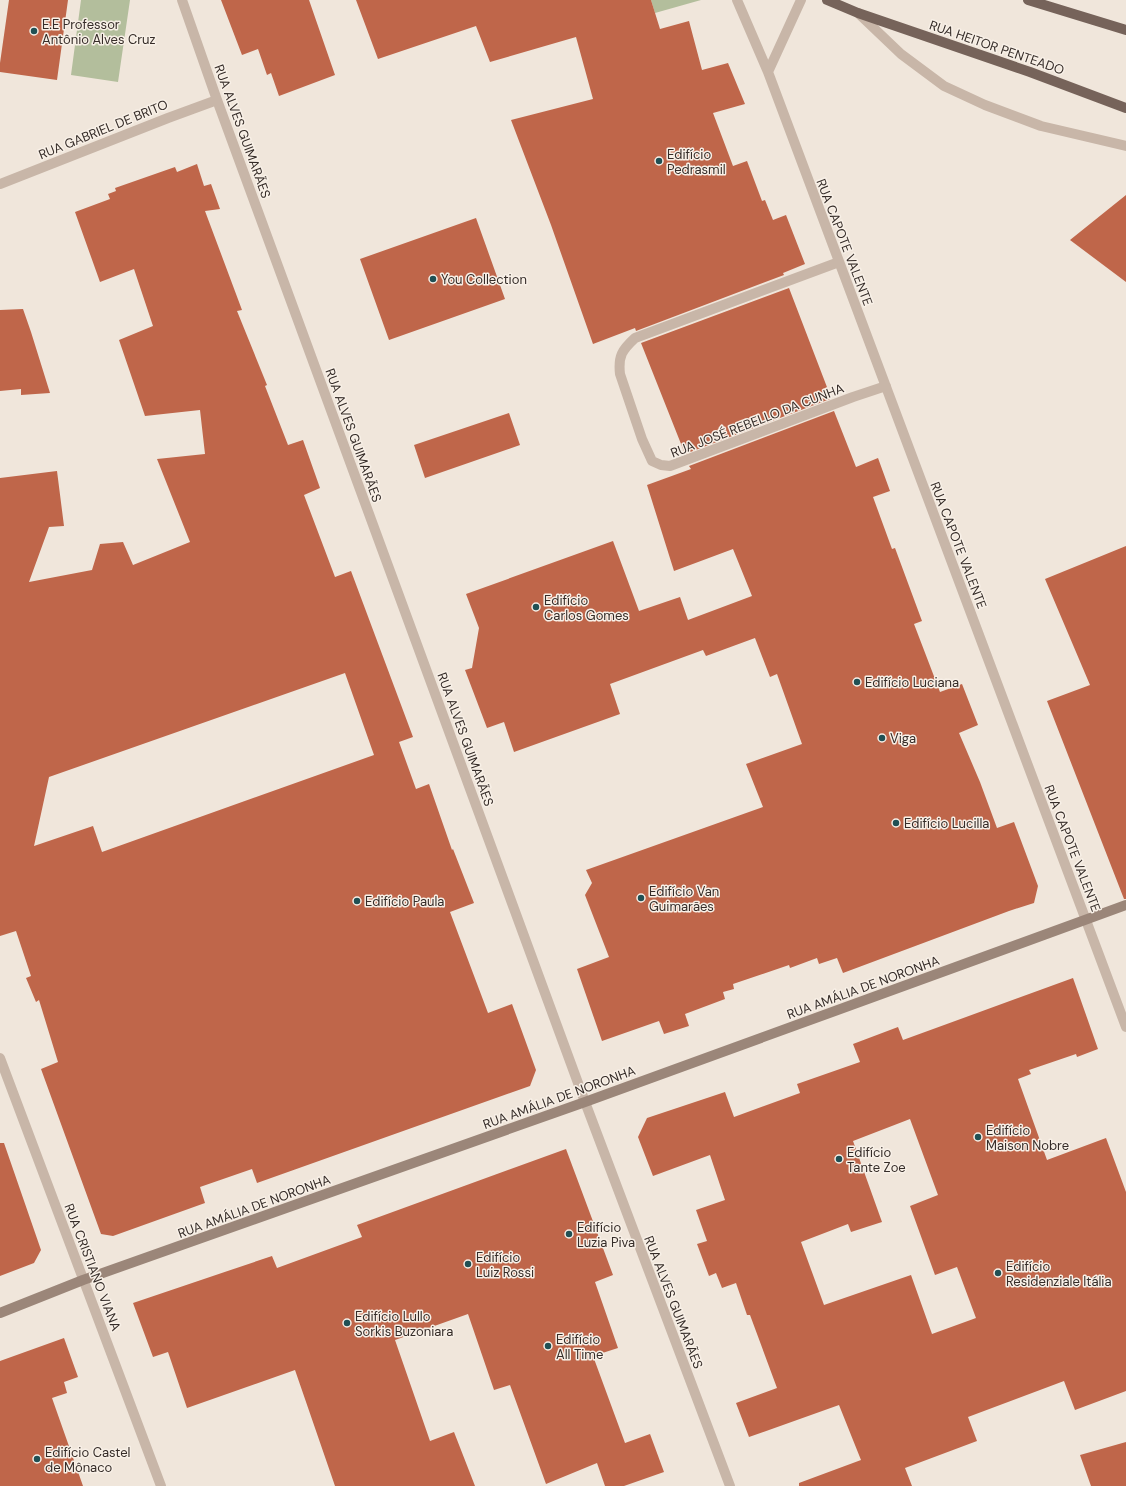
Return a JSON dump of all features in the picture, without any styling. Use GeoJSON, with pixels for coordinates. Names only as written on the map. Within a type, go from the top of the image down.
{"type":"FeatureCollection","features":[{"type":"Feature","properties":{"kind":"main road","name":"RUA HEITOR PENTEADO"},"geometry":{"type":"LineString","coordinates":[[827,0],[858,13],[1030,72],[1126,108]]}},
{"type":"Feature","properties":{"kind":"main road"},"geometry":{"type":"LineString","coordinates":[[1028,0],[1126,30]]}},
{"type":"Feature","properties":{"kind":"street","name":"RUA ALVES GUIMARÃES"},"geometry":{"type":"LineString","coordinates":[[182,0],[217,100],[585,1102],[730,1486]]}},
{"type":"Feature","properties":{"kind":"street","name":"RUA CAPOTE VALENTE"},"geometry":{"type":"LineString","coordinates":[[737,0],[768,72],[1126,1027]]}},
{"type":"Feature","properties":{"kind":"street"},"geometry":{"type":"LineString","coordinates":[[768,72],[801,0]]}},
{"type":"Feature","properties":{"kind":"street","name":"RUA HEITOR PENTEADO"},"geometry":{"type":"LineString","coordinates":[[858,13],[901,54],[944,86],[1041,126],[1126,146]]}},
{"type":"Feature","properties":{"kind":"street","name":"RUA GABRIEL DE BRITO"},"geometry":{"type":"LineString","coordinates":[[0,184],[217,100]]}},
{"type":"Feature","properties":{"kind":"street","name":"RUA JOSÉ REBELLO DA CUNHA"},"geometry":{"type":"LineString","coordinates":[[839,262],[635,338],[627,345],[621,355],[619,366],[620,374],[642,439],[652,461],[661,465],[670,466],[886,386]]}},
{"type":"Feature","properties":{"kind":"street","name":"RUA AMÁLIA DE NORONHA"},"geometry":{"type":"LineString","coordinates":[[0,1313],[83,1280],[585,1102],[1126,905]]}},
{"type":"Feature","properties":{"kind":"street","name":"RUA CRISTIANO VIANA"},"geometry":{"type":"LineString","coordinates":[[0,1058],[161,1486]]}},
{"type":"Feature","properties":{"kind":"green space"},"geometry":{"type":"Polygon","coordinates":[[[81,0],[130,0],[118,82],[71,75],[81,0]]]}},
{"type":"Feature","properties":{"kind":"green space"},"geometry":{"type":"Polygon","coordinates":[[[651,0],[701,0],[655,13],[651,0]]]}},
{"type":"Feature","properties":{"kind":"building","name":"E.E Professor Antônio Alves Cruz"},"geometry":{"type":"Polygon","coordinates":[[[9,0],[68,0],[57,80],[0,72],[9,0]]]}},
{"type":"Feature","properties":{"kind":"building"},"geometry":{"type":"Polygon","coordinates":[[[221,0],[309,0],[335,75],[279,96],[271,73],[267,75],[258,49],[242,55],[221,0]]]}},
{"type":"Feature","properties":{"kind":"building"},"geometry":{"type":"Polygon","coordinates":[[[356,0],[651,0],[660,29],[689,21],[702,70],[728,63],[745,104],[713,113],[733,166],[747,161],[762,201],[765,200],[773,220],[786,215],[805,264],[783,273],[784,275],[636,331],[635,328],[593,344],[551,225],[511,120],[593,99],[576,37],[490,62],[476,26],[378,59],[356,0]]]}},
{"type":"Feature","properties":{"kind":"building"},"geometry":{"type":"Polygon","coordinates":[[[197,164],[204,186],[211,184],[220,209],[205,211],[242,310],[237,311],[267,385],[265,386],[288,445],[303,440],[320,488],[304,495],[335,577],[351,571],[413,737],[399,742],[416,789],[429,784],[452,850],[453,849],[474,903],[450,912],[488,1013],[512,1004],[536,1070],[530,1086],[257,1183],[252,1169],[200,1187],[205,1203],[113,1236],[101,1234],[41,1069],[58,1062],[39,1000],[36,1002],[26,978],[31,976],[16,931],[0,936],[0,478],[57,471],[64,526],[49,527],[29,582],[92,570],[100,544],[123,542],[133,565],[190,542],[157,459],[205,454],[200,410],[145,416],[119,340],[153,326],[134,269],[100,282],[75,212],[110,199],[108,194],[116,191],[115,188],[175,167],[177,172],[197,164]],[[345,673],[49,777],[34,846],[93,826],[102,852],[374,755],[345,673]]]}},
{"type":"Feature","properties":{"kind":"building"},"geometry":{"type":"Polygon","coordinates":[[[1126,195],[1126,282],[1070,240],[1126,195]]]}},
{"type":"Feature","properties":{"kind":"building","name":"You Collection"},"geometry":{"type":"Polygon","coordinates":[[[476,218],[505,299],[389,340],[360,259],[476,218]]]}},
{"type":"Feature","properties":{"kind":"building"},"geometry":{"type":"Polygon","coordinates":[[[789,288],[830,395],[828,396],[830,399],[685,454],[641,343],[789,288]]]}},
{"type":"Feature","properties":{"kind":"building"},"geometry":{"type":"Polygon","coordinates":[[[23,309],[50,393],[21,395],[21,389],[0,391],[0,310],[23,309]]]}},
{"type":"Feature","properties":{"kind":"building"},"geometry":{"type":"Polygon","coordinates":[[[834,411],[856,467],[878,458],[890,491],[873,497],[892,549],[895,548],[922,621],[914,624],[940,692],[962,684],[978,725],[959,733],[980,782],[997,828],[1014,822],[1038,886],[1034,903],[843,973],[837,958],[819,964],[817,958],[790,968],[789,965],[733,984],[734,989],[723,992],[725,999],[685,1014],[689,1026],[664,1034],[659,1021],[602,1041],[577,969],[609,957],[585,895],[592,883],[586,870],[763,807],[746,764],[802,744],[777,674],[770,677],[755,638],[706,656],[703,650],[610,684],[620,714],[514,752],[504,722],[487,728],[465,670],[472,668],[479,628],[466,594],[613,541],[639,611],[680,597],[688,620],[752,596],[733,549],[674,571],[647,485],[691,469],[689,466],[834,411]]]}},
{"type":"Feature","properties":{"kind":"building"},"geometry":{"type":"Polygon","coordinates":[[[509,413],[520,445],[425,478],[414,445],[509,413]]]}},
{"type":"Feature","properties":{"kind":"building"},"geometry":{"type":"Polygon","coordinates":[[[1126,546],[1126,899],[1124,899],[1047,701],[1090,685],[1045,579],[1126,546]]]}},
{"type":"Feature","properties":{"kind":"building"},"geometry":{"type":"Polygon","coordinates":[[[1073,978],[1098,1049],[1077,1057],[1076,1054],[1029,1070],[1031,1074],[1018,1079],[1047,1160],[1106,1138],[1126,1192],[1126,1391],[1075,1410],[1064,1381],[968,1417],[977,1441],[905,1468],[912,1486],[799,1486],[799,1483],[861,1460],[839,1405],[749,1437],[736,1403],[777,1388],[750,1315],[747,1315],[736,1283],[722,1288],[716,1273],[709,1276],[697,1244],[707,1241],[696,1210],[725,1200],[710,1155],[653,1176],[638,1137],[647,1118],[725,1092],[734,1117],[800,1093],[797,1084],[860,1062],[853,1044],[898,1027],[903,1040],[1073,978]],[[910,1119],[853,1141],[882,1222],[851,1232],[848,1224],[801,1242],[824,1305],[911,1275],[932,1334],[976,1318],[957,1267],[935,1275],[910,1206],[938,1195],[910,1119]]]}},
{"type":"Feature","properties":{"kind":"building"},"geometry":{"type":"Polygon","coordinates":[[[0,1143],[4,1143],[41,1250],[34,1263],[0,1276],[0,1143]]]}},
{"type":"Feature","properties":{"kind":"building"},"geometry":{"type":"Polygon","coordinates":[[[566,1149],[613,1275],[595,1282],[618,1348],[593,1356],[625,1443],[650,1434],[664,1472],[624,1486],[605,1486],[597,1463],[546,1484],[510,1385],[494,1390],[468,1314],[395,1340],[430,1441],[454,1432],[475,1486],[335,1486],[295,1370],[187,1408],[168,1352],[153,1357],[133,1303],[272,1256],[277,1268],[362,1237],[357,1225],[566,1149]]]}},
{"type":"Feature","properties":{"kind":"building"},"geometry":{"type":"Polygon","coordinates":[[[64,1338],[78,1377],[64,1382],[67,1393],[52,1398],[83,1486],[0,1486],[0,1361],[64,1338]]]}},
{"type":"Feature","properties":{"kind":"building"},"geometry":{"type":"Polygon","coordinates":[[[1126,1442],[1126,1486],[1091,1486],[1080,1455],[1126,1442]]]}},
{"type":"Feature","properties":{"kind":"place","name":"E.E Professor Antônio Alves Cruz"},"geometry":{"type":"Point","coordinates":[34,31]}},
{"type":"Feature","properties":{"kind":"place","name":"Edifício Pedrasmil"},"geometry":{"type":"Point","coordinates":[659,161]}},
{"type":"Feature","properties":{"kind":"place","name":"You Collection"},"geometry":{"type":"Point","coordinates":[433,279]}},
{"type":"Feature","properties":{"kind":"place","name":"Edifício Carlos Gomes"},"geometry":{"type":"Point","coordinates":[536,607]}},
{"type":"Feature","properties":{"kind":"place","name":"Edifício Luciana"},"geometry":{"type":"Point","coordinates":[857,682]}},
{"type":"Feature","properties":{"kind":"place","name":"Viga"},"geometry":{"type":"Point","coordinates":[882,738]}},
{"type":"Feature","properties":{"kind":"place","name":"Edifício Lucilla"},"geometry":{"type":"Point","coordinates":[896,823]}},
{"type":"Feature","properties":{"kind":"place","name":"Edifício Van Guimarães"},"geometry":{"type":"Point","coordinates":[641,898]}},
{"type":"Feature","properties":{"kind":"place","name":"Edifício Paula"},"geometry":{"type":"Point","coordinates":[357,901]}},
{"type":"Feature","properties":{"kind":"place","name":"Edifício Maison Nobre"},"geometry":{"type":"Point","coordinates":[978,1137]}},
{"type":"Feature","properties":{"kind":"place","name":"Edifício Tante Zoe"},"geometry":{"type":"Point","coordinates":[839,1159]}},
{"type":"Feature","properties":{"kind":"place","name":"Edifício Luzia Piva"},"geometry":{"type":"Point","coordinates":[569,1234]}},
{"type":"Feature","properties":{"kind":"place","name":"Edifício Luiz Rossi"},"geometry":{"type":"Point","coordinates":[468,1264]}},
{"type":"Feature","properties":{"kind":"place","name":"Edifício Residenziale Itália"},"geometry":{"type":"Point","coordinates":[998,1273]}},
{"type":"Feature","properties":{"kind":"place","name":"Edifício Lullo Sorkis Buzoniara"},"geometry":{"type":"Point","coordinates":[347,1323]}},
{"type":"Feature","properties":{"kind":"place","name":"Edifício All Time"},"geometry":{"type":"Point","coordinates":[548,1346]}},
{"type":"Feature","properties":{"kind":"place","name":"Edifício Castel de Mônaco"},"geometry":{"type":"Point","coordinates":[37,1459]}}]}
